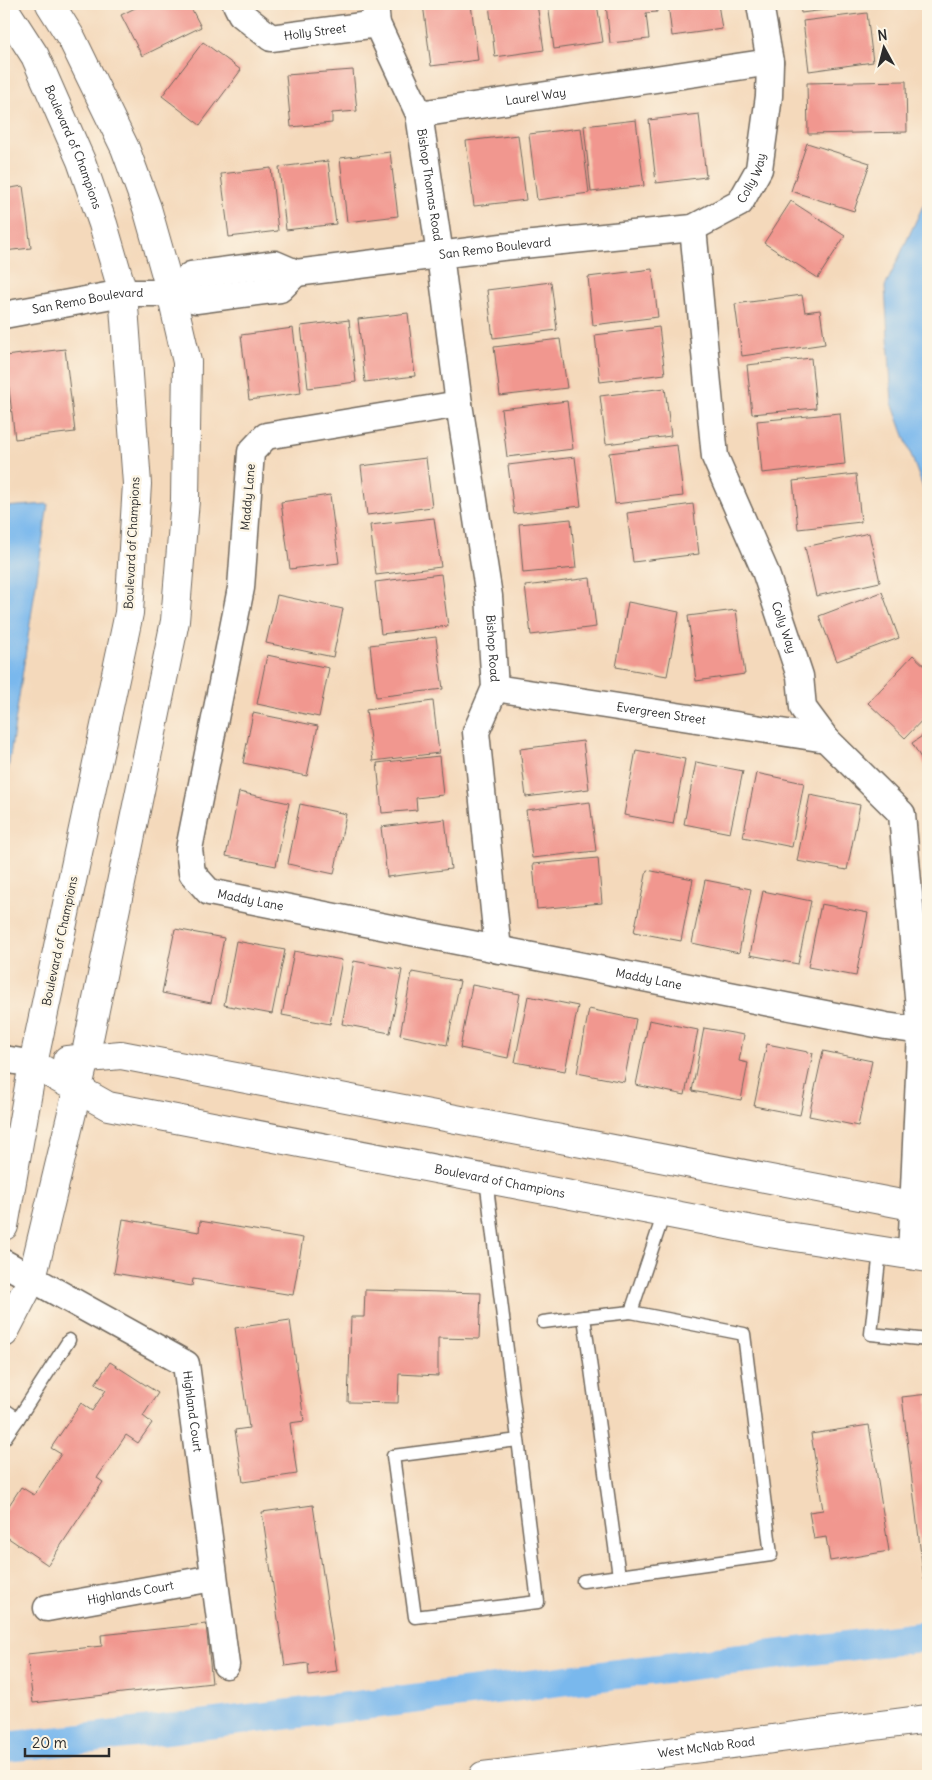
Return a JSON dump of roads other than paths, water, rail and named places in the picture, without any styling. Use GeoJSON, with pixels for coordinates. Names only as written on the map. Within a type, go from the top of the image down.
{"type":"FeatureCollection","features":[{"type":"Feature","properties":{"kind":"street"},"geometry":{"type":"LineString","coordinates":[[4,1334],[32,1279],[85,1058],[175,621],[185,500],[187,362],[171,293],[147,208],[125,148],[72,39],[50,4]]}},
{"type":"Feature","properties":{"kind":"street","name":"Holly Street"},"geometry":{"type":"LineString","coordinates":[[236,4],[241,14],[271,38],[376,14]]}},
{"type":"Feature","properties":{"kind":"street","name":"Colly Way"},"geometry":{"type":"LineString","coordinates":[[760,4],[770,62],[769,96],[759,169],[740,203],[693,228],[715,457],[765,571],[800,676],[803,708],[826,739],[902,814],[921,1031],[920,1257]]}},
{"type":"Feature","properties":{"kind":"street","name":"Boulevard of Champions"},"geometry":{"type":"LineString","coordinates":[[4,8],[35,56],[81,161],[103,224],[123,293],[137,484],[130,613],[33,1064],[4,1226]]}},
{"type":"Feature","properties":{"kind":"street"},"geometry":{"type":"LineString","coordinates":[[376,14],[419,114]]}},
{"type":"Feature","properties":{"kind":"street","name":"Laurel Way"},"geometry":{"type":"LineString","coordinates":[[419,114],[770,62]]}},
{"type":"Feature","properties":{"kind":"street","name":"Bishop Thomas Road"},"geometry":{"type":"LineString","coordinates":[[419,114],[440,255],[459,404]]}},
{"type":"Feature","properties":{"kind":"street","name":"San Remo Boulevard"},"geometry":{"type":"LineString","coordinates":[[4,316],[123,293],[171,293],[196,300],[280,289],[296,273],[502,247],[693,228]]}},
{"type":"Feature","properties":{"kind":"street","name":"Bishop Road"},"geometry":{"type":"LineString","coordinates":[[459,404],[489,596],[495,688],[476,732],[498,950]]}},
{"type":"Feature","properties":{"kind":"street","name":"Maddy Lane"},"geometry":{"type":"LineString","coordinates":[[459,404],[266,436],[251,452],[240,588],[189,849],[192,873],[210,892],[886,1026],[921,1031]]}},
{"type":"Feature","properties":{"kind":"street","name":"Evergreen Street"},"geometry":{"type":"LineString","coordinates":[[495,688],[826,739]]}},
{"type":"Feature","properties":{"kind":"street"},"geometry":{"type":"LineString","coordinates":[[4,1059],[33,1064],[121,1055],[920,1207]]}},
{"type":"Feature","properties":{"kind":"street","name":"Boulevard of Champions"},"geometry":{"type":"LineString","coordinates":[[33,1064],[108,1106],[769,1233],[920,1257]]}},
{"type":"Feature","properties":{"kind":"street","name":"Highland Court"},"geometry":{"type":"LineString","coordinates":[[4,1263],[186,1364],[226,1665]]}},
{"type":"Feature","properties":{"kind":"street","name":"Highlands Court"},"geometry":{"type":"LineString","coordinates":[[48,1608],[213,1578]]}},
{"type":"Feature","properties":{"kind":"street","name":"West McNab Road"},"geometry":{"type":"LineString","coordinates":[[483,1776],[923,1718]]}},
{"type":"Feature","properties":{"kind":"lane"},"geometry":{"type":"LineString","coordinates":[[486,1179],[538,1602],[415,1617],[393,1456],[518,1440]]}},
{"type":"Feature","properties":{"kind":"lane"},"geometry":{"type":"LineString","coordinates":[[630,1312],[664,1213]]}},
{"type":"Feature","properties":{"kind":"lane"},"geometry":{"type":"LineString","coordinates":[[880,1251],[871,1334],[928,1340]]}},
{"type":"Feature","properties":{"kind":"lane"},"geometry":{"type":"LineString","coordinates":[[543,1322],[630,1312],[744,1334],[772,1555],[583,1580]]}},
{"type":"Feature","properties":{"kind":"lane"},"geometry":{"type":"LineString","coordinates":[[584,1317],[619,1576]]}},
{"type":"Feature","properties":{"kind":"lane"},"geometry":{"type":"LineString","coordinates":[[4,1439],[69,1340]]}},
{"type":"Feature","properties":{"kind":"lane"},"geometry":{"type":"LineString","coordinates":[[4,1409],[18,1419]]}},
{"type":"Feature","properties":{"kind":"water"},"geometry":{"type":"Polygon","coordinates":[[[928,195],[928,501],[892,403],[885,287],[928,195]]]}},
{"type":"Feature","properties":{"kind":"water"},"geometry":{"type":"Polygon","coordinates":[[[48,504],[4,796],[4,507],[48,504]]]}},
{"type":"Feature","properties":{"kind":"waterway"},"geometry":{"type":"LineString","coordinates":[[4,1747],[93,1738],[928,1636]]}}]}
